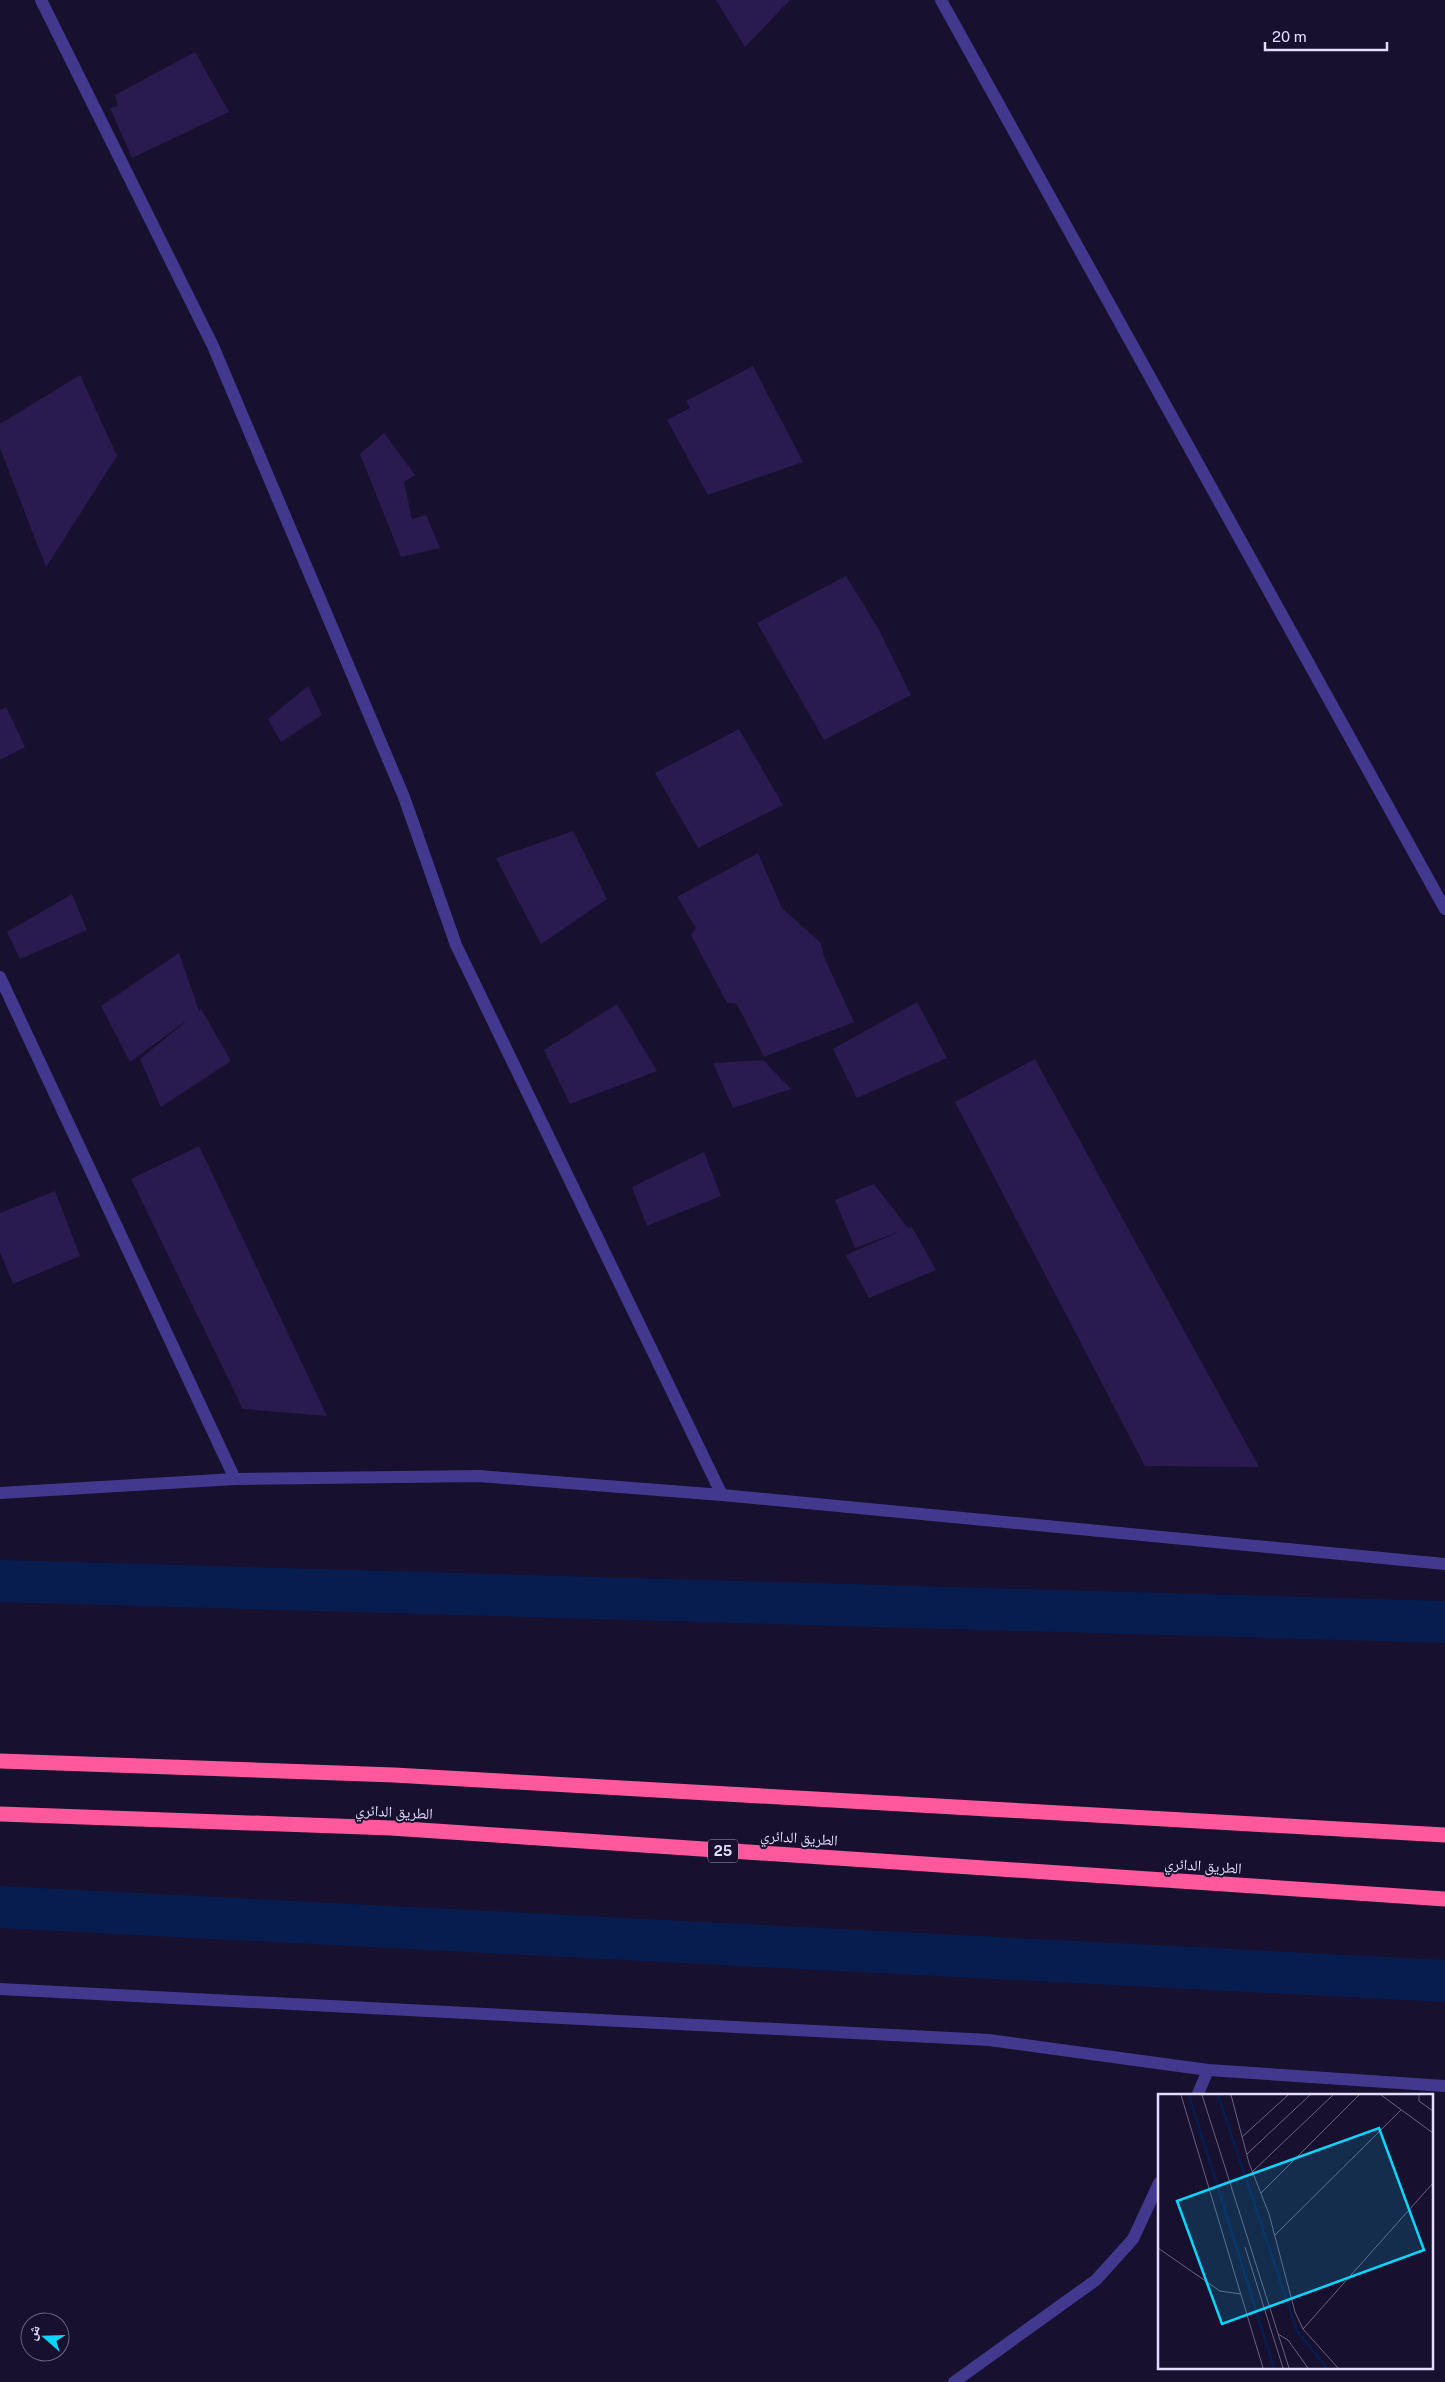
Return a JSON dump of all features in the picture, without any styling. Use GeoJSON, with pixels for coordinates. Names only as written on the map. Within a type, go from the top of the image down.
{"type":"FeatureCollection","features":[{"type":"Feature","properties":{"kind":"highway"},"geometry":{"type":"LineString","coordinates":[[0,1760],[404,1776],[1445,1835]]}},
{"type":"Feature","properties":{"kind":"highway","name":"الطريق الدائري"},"geometry":{"type":"LineString","coordinates":[[0,1814],[391,1828],[1445,1899]]}},
{"type":"Feature","properties":{"kind":"street"},"geometry":{"type":"LineString","coordinates":[[41,0],[213,346],[404,796],[456,945],[722,1495]]}},
{"type":"Feature","properties":{"kind":"street"},"geometry":{"type":"LineString","coordinates":[[941,0],[1445,909]]}},
{"type":"Feature","properties":{"kind":"street"},"geometry":{"type":"LineString","coordinates":[[0,976],[235,1479]]}},
{"type":"Feature","properties":{"kind":"street"},"geometry":{"type":"LineString","coordinates":[[0,1493],[235,1479],[479,1476],[722,1495],[1445,1564]]}},
{"type":"Feature","properties":{"kind":"street"},"geometry":{"type":"LineString","coordinates":[[0,1989],[989,2040],[1208,2070],[1445,2086]]}},
{"type":"Feature","properties":{"kind":"street"},"geometry":{"type":"LineString","coordinates":[[1198,2094],[1208,2070]]}},
{"type":"Feature","properties":{"kind":"street"},"geometry":{"type":"LineString","coordinates":[[954,2382],[1096,2280],[1133,2239],[1158,2185]]}},
{"type":"Feature","properties":{"kind":"building"},"geometry":{"type":"Polygon","coordinates":[[[716,0],[790,0],[745,47],[716,0]]]}},
{"type":"Feature","properties":{"kind":"building"},"geometry":{"type":"Polygon","coordinates":[[[195,52],[229,112],[132,158],[110,108],[118,106],[115,95],[195,52]]]}},
{"type":"Feature","properties":{"kind":"building"},"geometry":{"type":"Polygon","coordinates":[[[753,366],[803,462],[708,495],[667,420],[690,408],[686,401],[753,366]]]}},
{"type":"Feature","properties":{"kind":"building"},"geometry":{"type":"Polygon","coordinates":[[[80,375],[117,456],[46,567],[0,448],[0,424],[80,375]]]}},
{"type":"Feature","properties":{"kind":"building"},"geometry":{"type":"Polygon","coordinates":[[[384,433],[415,475],[404,482],[412,519],[426,515],[440,548],[401,557],[360,454],[384,433]]]}},
{"type":"Feature","properties":{"kind":"building"},"geometry":{"type":"Polygon","coordinates":[[[846,576],[878,628],[911,695],[824,740],[757,623],[846,576]]]}},
{"type":"Feature","properties":{"kind":"building"},"geometry":{"type":"Polygon","coordinates":[[[308,686],[322,715],[281,742],[268,719],[308,686]]]}},
{"type":"Feature","properties":{"kind":"building"},"geometry":{"type":"Polygon","coordinates":[[[6,707],[25,747],[0,760],[0,710],[6,707]]]}},
{"type":"Feature","properties":{"kind":"building"},"geometry":{"type":"Polygon","coordinates":[[[739,729],[783,805],[698,848],[655,773],[739,729]]]}},
{"type":"Feature","properties":{"kind":"building"},"geometry":{"type":"Polygon","coordinates":[[[573,831],[607,899],[541,944],[496,858],[573,831]]]}},
{"type":"Feature","properties":{"kind":"building"},"geometry":{"type":"Polygon","coordinates":[[[758,853],[782,908],[821,943],[824,957],[854,1022],[764,1057],[737,1004],[727,1003],[691,935],[696,928],[677,897],[758,853]]]}},
{"type":"Feature","properties":{"kind":"building"},"geometry":{"type":"Polygon","coordinates":[[[72,894],[87,930],[20,959],[7,932],[72,894]]]}},
{"type":"Feature","properties":{"kind":"building"},"geometry":{"type":"Polygon","coordinates":[[[179,953],[199,1011],[201,1009],[231,1061],[161,1107],[140,1059],[190,1018],[130,1062],[101,1006],[179,953]]]}},
{"type":"Feature","properties":{"kind":"building"},"geometry":{"type":"Polygon","coordinates":[[[917,1002],[947,1058],[857,1098],[833,1049],[917,1002]]]}},
{"type":"Feature","properties":{"kind":"building"},"geometry":{"type":"Polygon","coordinates":[[[617,1004],[657,1071],[570,1104],[544,1050],[617,1004]]]}},
{"type":"Feature","properties":{"kind":"building"},"geometry":{"type":"Polygon","coordinates":[[[1035,1059],[1259,1467],[1145,1466],[955,1102],[1035,1059]]]}},
{"type":"Feature","properties":{"kind":"building"},"geometry":{"type":"Polygon","coordinates":[[[763,1060],[791,1089],[733,1108],[713,1063],[763,1060]]]}},
{"type":"Feature","properties":{"kind":"building"},"geometry":{"type":"Polygon","coordinates":[[[199,1146],[327,1416],[243,1409],[131,1179],[199,1146]]]}},
{"type":"Feature","properties":{"kind":"building"},"geometry":{"type":"Polygon","coordinates":[[[704,1152],[721,1196],[647,1226],[632,1187],[704,1152]]]}},
{"type":"Feature","properties":{"kind":"building"},"geometry":{"type":"Polygon","coordinates":[[[874,1184],[908,1228],[912,1227],[936,1270],[869,1298],[846,1255],[901,1231],[855,1248],[835,1200],[874,1184]]]}},
{"type":"Feature","properties":{"kind":"building"},"geometry":{"type":"Polygon","coordinates":[[[55,1191],[80,1256],[13,1284],[0,1252],[0,1213],[55,1191]]]}},
{"type":"Feature","properties":{"kind":"waterway"},"geometry":{"type":"LineString","coordinates":[[0,1581],[1445,1622]]}},
{"type":"Feature","properties":{"kind":"waterway"},"geometry":{"type":"LineString","coordinates":[[0,1907],[1445,1981]]}}]}
